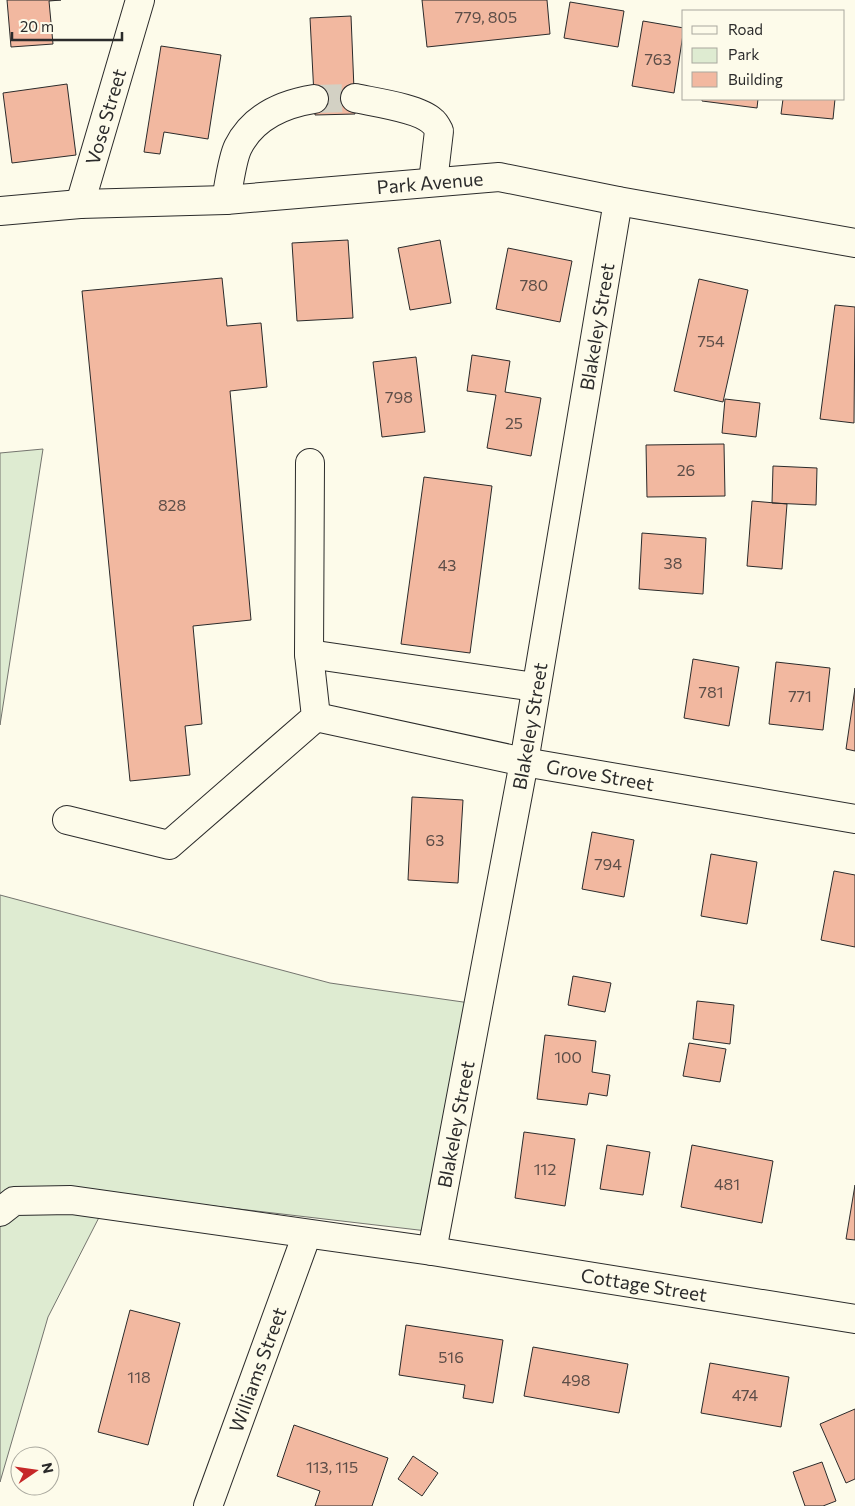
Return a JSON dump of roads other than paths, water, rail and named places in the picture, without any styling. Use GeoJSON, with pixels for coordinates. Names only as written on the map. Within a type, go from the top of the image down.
{"type":"FeatureCollection","features":[{"type":"Feature","properties":{"kind":"street","name":"Vose Street"},"geometry":{"type":"LineString","coordinates":[[80,204],[140,0]]}},
{"type":"Feature","properties":{"kind":"street"},"geometry":{"type":"LineString","coordinates":[[354,98],[392,105],[420,114],[431,120],[439,131],[433,182]]}},
{"type":"Feature","properties":{"kind":"street"},"geometry":{"type":"LineString","coordinates":[[226,200],[237,148],[248,131],[264,117],[292,103],[314,99]]}},
{"type":"Feature","properties":{"kind":"street","name":"Park Avenue"},"geometry":{"type":"LineString","coordinates":[[0,211],[80,204],[226,200],[499,177],[618,202],[855,243]]}},
{"type":"Feature","properties":{"kind":"street","name":"Blakeley Street"},"geometry":{"type":"LineString","coordinates":[[432,1251],[524,762],[535,687],[618,202]]}},
{"type":"Feature","properties":{"kind":"street"},"geometry":{"type":"LineString","coordinates":[[67,820],[170,845],[316,717],[309,654],[310,463]]}},
{"type":"Feature","properties":{"kind":"street"},"geometry":{"type":"LineString","coordinates":[[309,654],[535,687]]}},
{"type":"Feature","properties":{"kind":"street","name":"Grove Street"},"geometry":{"type":"LineString","coordinates":[[316,717],[524,762],[855,820]]}},
{"type":"Feature","properties":{"kind":"street","name":"Cottage Street"},"geometry":{"type":"LineString","coordinates":[[0,1212],[14,1201],[72,1200],[432,1251],[855,1319]]}},
{"type":"Feature","properties":{"kind":"street","name":"Williams Street"},"geometry":{"type":"LineString","coordinates":[[208,1506],[307,1234]]}},
{"type":"Feature","properties":{"kind":"tunnel"},"geometry":{"type":"LineString","coordinates":[[314,99],[355,98]]}}]}
